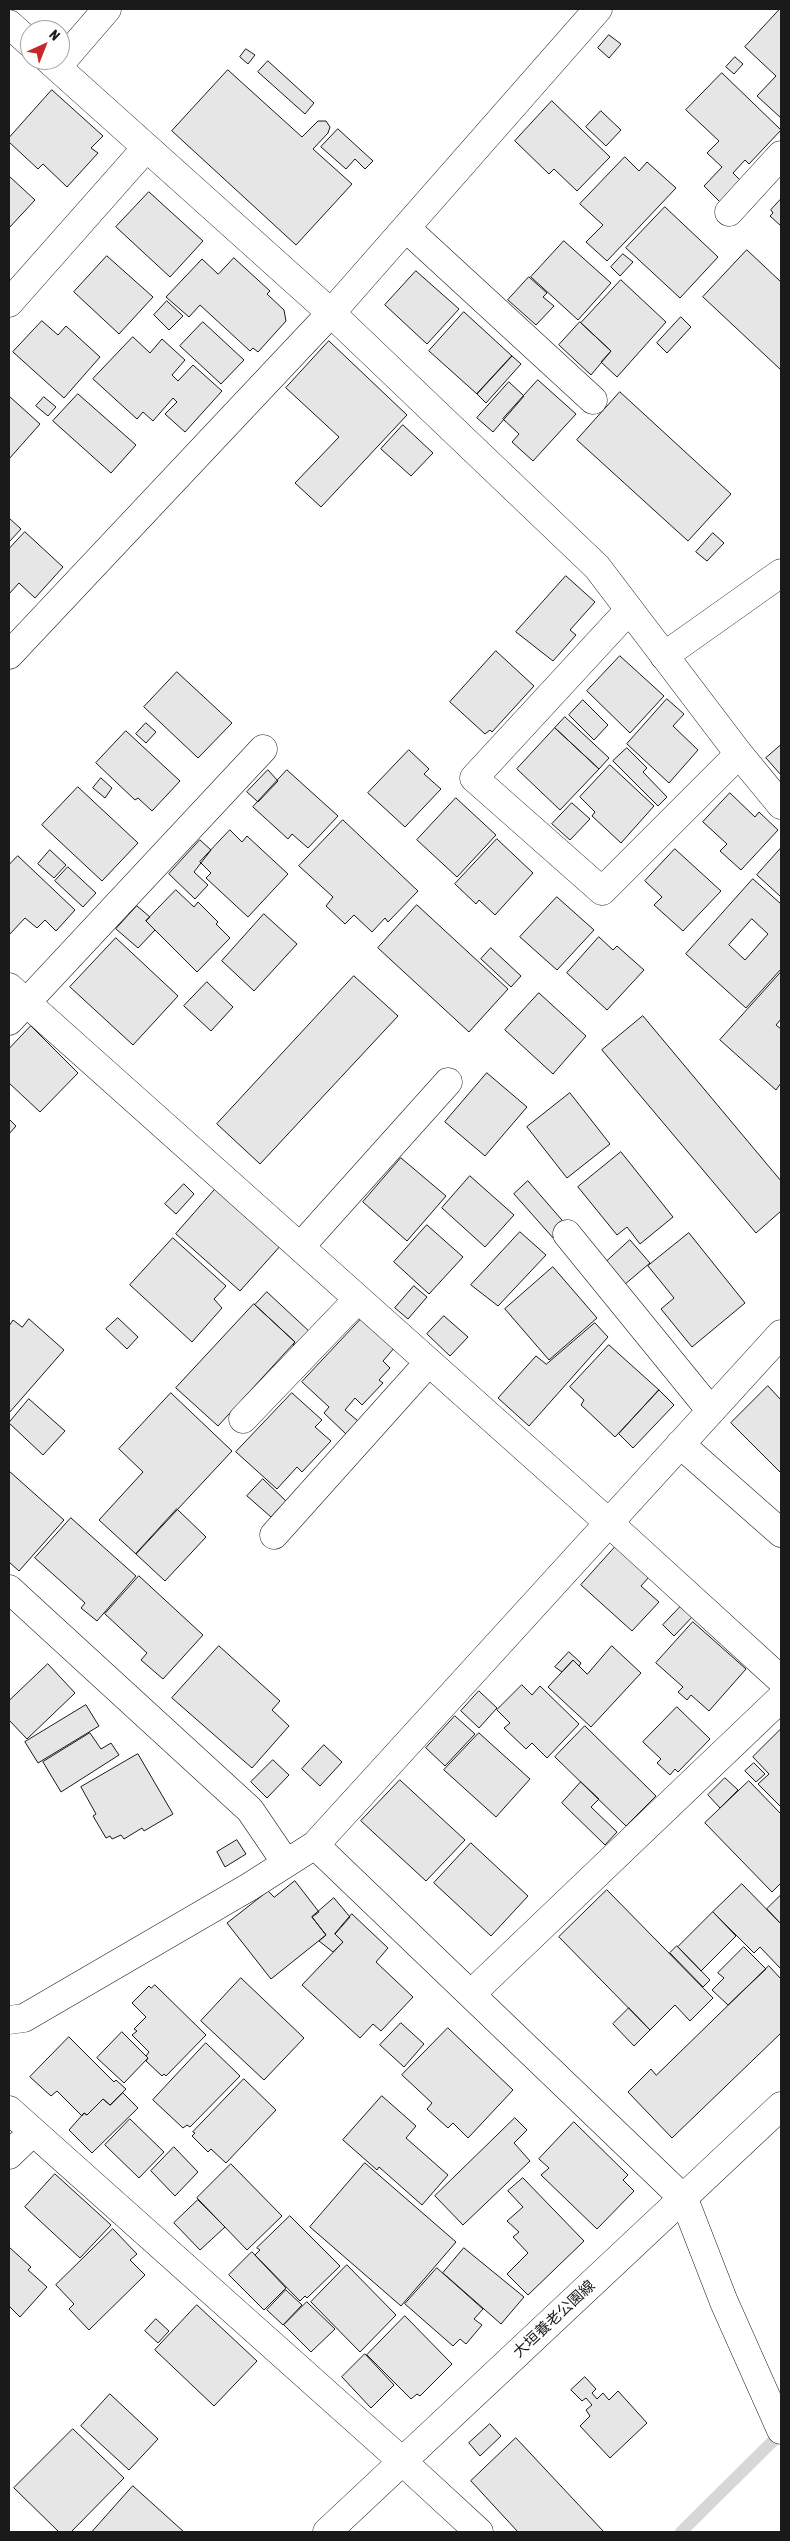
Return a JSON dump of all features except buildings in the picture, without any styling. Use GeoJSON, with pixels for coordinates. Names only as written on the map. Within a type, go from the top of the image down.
{"type":"FeatureCollection","features":[{"type":"Feature","properties":{"kind":"street"},"geometry":{"type":"LineString","coordinates":[[70,46],[107,9]]}},
{"type":"Feature","properties":{"kind":"street"},"geometry":{"type":"LineString","coordinates":[[9,655],[331,313],[598,9]]}},
{"type":"Feature","properties":{"kind":"street"},"geometry":{"type":"LineString","coordinates":[[9,24],[20,34]]}},
{"type":"Feature","properties":{"kind":"street"},"geometry":{"type":"LineString","coordinates":[[61,70],[331,313],[597,568],[739,754],[781,804]]}},
{"type":"Feature","properties":{"kind":"street"},"geometry":{"type":"LineString","coordinates":[[9,303],[146,148]]}},
{"type":"Feature","properties":{"kind":"street"},"geometry":{"type":"LineString","coordinates":[[729,212],[781,155]]}},
{"type":"Feature","properties":{"kind":"street"},"geometry":{"type":"LineString","coordinates":[[406,228],[593,400]]}},
{"type":"Feature","properties":{"kind":"street"},"geometry":{"type":"LineString","coordinates":[[664,656],[781,573]]}},
{"type":"Feature","properties":{"kind":"street"},"geometry":{"type":"LineString","coordinates":[[629,610],[474,778],[602,890],[739,754]]}},
{"type":"Feature","properties":{"kind":"street"},"geometry":{"type":"LineString","coordinates":[[263,749],[14,1004],[358,1298],[781,1680]]}},
{"type":"Feature","properties":{"kind":"street"},"geometry":{"type":"LineString","coordinates":[[300,1247],[448,1082]]}},
{"type":"Feature","properties":{"kind":"street"},"geometry":{"type":"LineString","coordinates":[[566,1234],[711,1411]]}},
{"type":"Feature","properties":{"kind":"street"},"geometry":{"type":"LineString","coordinates":[[243,1419],[358,1298]]}},
{"type":"Feature","properties":{"kind":"street"},"geometry":{"type":"LineString","coordinates":[[9,2020],[24,2018],[286,1864],[315,1845],[781,1334]]}},
{"type":"Feature","properties":{"kind":"street"},"geometry":{"type":"LineString","coordinates":[[274,1535],[429,1362]]}},
{"type":"Feature","properties":{"kind":"street"},"geometry":{"type":"LineString","coordinates":[[680,1444],[781,1533]]}},
{"type":"Feature","properties":{"kind":"street"},"geometry":{"type":"LineString","coordinates":[[9,1589],[250,1810],[286,1864]]}},
{"type":"Feature","properties":{"kind":"street"},"geometry":{"type":"LineString","coordinates":[[471,1994],[781,1698]]}},
{"type":"Feature","properties":{"kind":"street"},"geometry":{"type":"LineString","coordinates":[[315,1845],[684,2198],[724,2302],[781,2430]]}},
{"type":"Feature","properties":{"kind":"street","name":"大垣養老公園線"},"geometry":{"type":"LineString","coordinates":[[327,2532],[781,2106]]}},
{"type":"Feature","properties":{"kind":"street"},"geometry":{"type":"LineString","coordinates":[[9,2110],[479,2532]]}},
{"type":"Feature","properties":{"kind":"street"},"geometry":{"type":"LineString","coordinates":[[9,2155],[33,2132]]}},
{"type":"Feature","properties":{"kind":"waterway"},"geometry":{"type":"LineString","coordinates":[[681,2532],[781,2433]]}}]}
